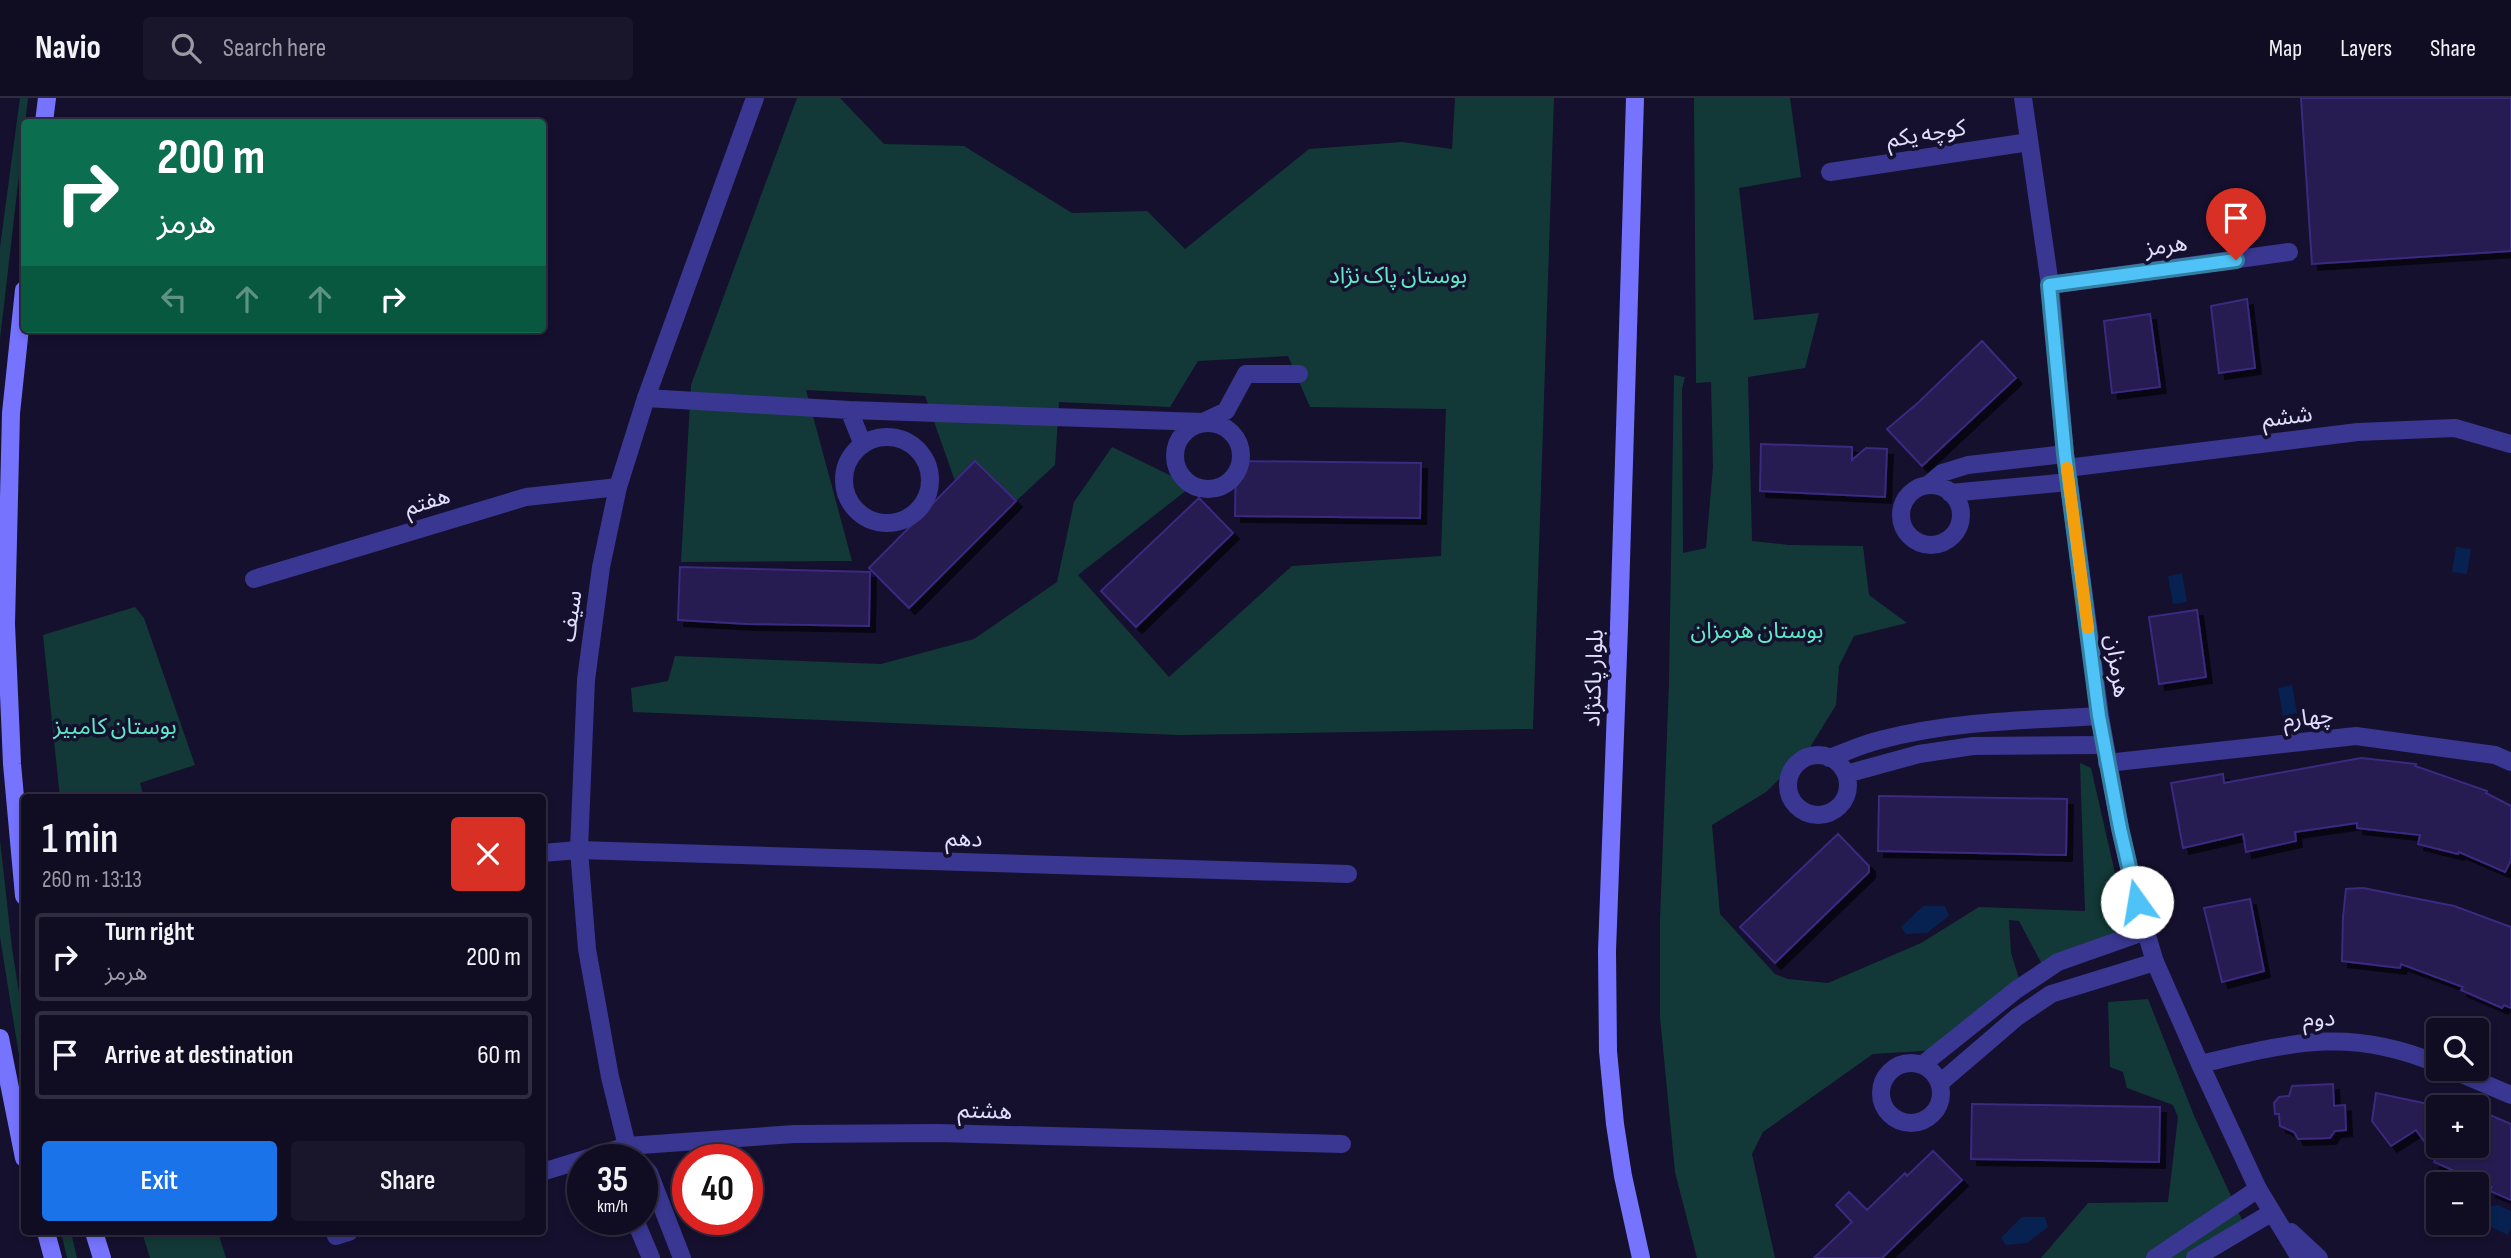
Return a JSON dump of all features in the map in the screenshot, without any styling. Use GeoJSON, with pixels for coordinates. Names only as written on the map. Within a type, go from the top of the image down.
{"type":"FeatureCollection","features":[{"type":"Feature","properties":{"kind":"main road"},"geometry":{"type":"LineString","coordinates":[[44,119],[47,98]]}},
{"type":"Feature","properties":{"kind":"main road","name":"بلوار پاکنژاد"},"geometry":{"type":"LineString","coordinates":[[1635,98],[1607,951],[1608,1051],[1615,1124],[1641,1258]]}},
{"type":"Feature","properties":{"kind":"main road"},"geometry":{"type":"LineString","coordinates":[[21,318],[11,413],[6,624],[12,764],[21,863]]}},
{"type":"Feature","properties":{"kind":"main road"},"geometry":{"type":"LineString","coordinates":[[0,1038],[21,1143]]}},
{"type":"Feature","properties":{"kind":"main road"},"geometry":{"type":"LineString","coordinates":[[95,1235],[102,1258]]}},
{"type":"Feature","properties":{"kind":"street","name":"سیف"},"geometry":{"type":"LineString","coordinates":[[627,1144],[610,1077],[587,950],[579,850],[586,680],[601,567],[618,487],[646,398],[755,98]]}},
{"type":"Feature","properties":{"kind":"street","name":"هرمزان"},"geometry":{"type":"LineString","coordinates":[[2023,98],[2049,285],[2067,468],[2099,716],[2134,890],[2155,962],[2200,1064],[2258,1189],[2300,1258]]}},
{"type":"Feature","properties":{"kind":"street","name":"کوچه یکم"},"geometry":{"type":"LineString","coordinates":[[1830,172],[2029,142]]}},
{"type":"Feature","properties":{"kind":"street","name":"هرمز"},"geometry":{"type":"LineString","coordinates":[[2049,285],[2289,253]]}},
{"type":"Feature","properties":{"kind":"street"},"geometry":{"type":"LineString","coordinates":[[646,398],[849,410],[1203,422],[1226,411],[1247,374],[1299,374]]}},
{"type":"Feature","properties":{"kind":"street"},"geometry":{"type":"LineString","coordinates":[[849,410],[863,445]]}},
{"type":"Feature","properties":{"kind":"street","name":"ششم"},"geometry":{"type":"LineString","coordinates":[[2067,468],[2358,432],[2455,428],[2511,444]]}},
{"type":"Feature","properties":{"kind":"street"},"geometry":{"type":"LineString","coordinates":[[892,438],[906,442],[918,450],[927,463],[930,477],[929,492],[923,505],[914,514],[888,524],[862,515],[852,506],[844,480],[846,466],[853,454],[863,445],[877,439],[892,438]]}},
{"type":"Feature","properties":{"kind":"street"},"geometry":{"type":"LineString","coordinates":[[1928,485],[1942,487],[1950,493],[1959,505],[1961,515],[1954,533],[1937,544],[1918,542],[1904,529],[1901,510],[1910,493],[1928,485],[1942,473],[1968,465],[2067,468]]}},
{"type":"Feature","properties":{"kind":"street"},"geometry":{"type":"LineString","coordinates":[[1950,493],[2067,468]]}},
{"type":"Feature","properties":{"kind":"street","name":"هفتم"},"geometry":{"type":"LineString","coordinates":[[254,579],[526,497],[618,487]]}},
{"type":"Feature","properties":{"kind":"street"},"geometry":{"type":"LineString","coordinates":[[1829,758],[1879,740],[1967,725],[2099,716]]}},
{"type":"Feature","properties":{"kind":"street"},"geometry":{"type":"LineString","coordinates":[[1967,725],[1973,746]]}},
{"type":"Feature","properties":{"kind":"street","name":"چهارم"},"geometry":{"type":"LineString","coordinates":[[2107,763],[2356,736],[2496,755],[2511,762]]}},
{"type":"Feature","properties":{"kind":"street"},"geometry":{"type":"LineString","coordinates":[[1846,775],[1919,754],[1973,746],[2104,745]]}},
{"type":"Feature","properties":{"kind":"street"},"geometry":{"type":"LineString","coordinates":[[1815,755],[1829,758],[1841,766],[1846,775],[1846,794],[1842,803],[1834,810],[1815,814],[1797,806],[1789,789],[1792,771],[1806,758],[1815,755]]}},
{"type":"Feature","properties":{"kind":"street","name":"دهم"},"geometry":{"type":"LineString","coordinates":[[546,853],[579,850],[1348,874]]}},
{"type":"Feature","properties":{"kind":"street"},"geometry":{"type":"LineString","coordinates":[[1922,1065],[2058,962],[2146,931]]}},
{"type":"Feature","properties":{"kind":"street"},"geometry":{"type":"LineString","coordinates":[[1940,1083],[2017,1017],[2051,994],[2155,962]]}},
{"type":"Feature","properties":{"kind":"street"},"geometry":{"type":"LineString","coordinates":[[2038,975],[2051,994]]}},
{"type":"Feature","properties":{"kind":"street","name":"دوم"},"geometry":{"type":"LineString","coordinates":[[2200,1064],[2302,1041],[2351,1041],[2387,1046],[2426,1060]]}},
{"type":"Feature","properties":{"kind":"street"},"geometry":{"type":"LineString","coordinates":[[1899,1065],[1922,1065],[1935,1074],[1940,1083],[1940,1102],[1927,1118],[1918,1122],[1898,1120],[1891,1114],[1882,1097],[1885,1079],[1899,1065]]}},
{"type":"Feature","properties":{"kind":"street"},"geometry":{"type":"LineString","coordinates":[[2478,1081],[2511,1095]]}},
{"type":"Feature","properties":{"kind":"street","name":"هشتم"},"geometry":{"type":"LineString","coordinates":[[658,1151],[794,1134],[925,1133],[1342,1144]]}},
{"type":"Feature","properties":{"kind":"street","name":"هشتم"},"geometry":{"type":"LineString","coordinates":[[546,1171],[567,1167]]}},
{"type":"Feature","properties":{"kind":"street"},"geometry":{"type":"LineString","coordinates":[[2155,1258],[2181,1251],[2258,1189]]}},
{"type":"Feature","properties":{"kind":"street"},"geometry":{"type":"LineString","coordinates":[[658,1196],[682,1258]]}},
{"type":"Feature","properties":{"kind":"street"},"geometry":{"type":"LineString","coordinates":[[2195,1258],[2271,1213]]}},
{"type":"Feature","properties":{"kind":"street","name":"هرمزان"},"geometry":{"type":"LineString","coordinates":[[2271,1213],[2319,1258]]}},
{"type":"Feature","properties":{"kind":"street"},"geometry":{"type":"LineString","coordinates":[[641,1235],[651,1258]]}},
{"type":"Feature","properties":{"kind":"green space"},"geometry":{"type":"Polygon","coordinates":[[[20,98],[28,98],[26,119],[21,119],[21,158],[0,339],[0,247],[20,98]]]}},
{"type":"Feature","properties":{"kind":"green space","name":"بوستان پاک نژاد"},"geometry":{"type":"Polygon","coordinates":[[[797,98],[840,98],[884,144],[964,146],[1072,213],[1147,211],[1185,249],[1309,149],[1402,142],[1452,149],[1455,98],[1554,98],[1533,729],[1179,735],[633,712],[631,688],[668,681],[675,656],[881,664],[974,639],[1057,582],[1074,502],[1112,447],[1192,486],[1078,575],[1169,677],[1292,566],[1441,556],[1446,409],[1310,407],[1288,356],[1198,361],[1170,407],[1059,402],[1055,465],[1016,501],[975,461],[955,481],[925,396],[806,390],[852,561],[681,562],[691,385],[797,98]]]}},
{"type":"Feature","properties":{"kind":"green space","name":"بوستان هرمزان"},"geometry":{"type":"Polygon","coordinates":[[[1694,98],[1790,98],[1801,177],[1739,188],[1754,320],[1819,313],[1805,368],[1748,377],[1752,541],[1789,545],[1863,546],[1869,595],[1907,623],[1854,636],[1839,666],[1836,705],[1807,752],[1766,792],[1712,825],[1720,914],[1775,974],[1788,979],[1828,983],[1921,943],[1979,907],[2085,911],[2080,763],[2091,768],[2131,943],[2045,970],[2019,921],[2009,920],[2011,953],[2022,988],[1938,1050],[1873,1054],[1763,1132],[1752,1154],[1775,1258],[1697,1258],[1675,1172],[1660,1017],[1660,919],[1669,683],[1674,375],[1685,377],[1682,389],[1683,553],[1706,548],[1713,467],[1711,382],[1696,383],[1694,98]]]}},
{"type":"Feature","properties":{"kind":"green space","name":"بوستان کامبیز"},"geometry":{"type":"Polygon","coordinates":[[[135,607],[144,618],[195,765],[140,783],[143,794],[60,794],[43,635],[135,607]]]}},
{"type":"Feature","properties":{"kind":"green space"},"geometry":{"type":"Polygon","coordinates":[[[0,840],[21,1005],[21,1068],[0,937],[0,840]]]}},
{"type":"Feature","properties":{"kind":"green space"},"geometry":{"type":"Polygon","coordinates":[[[2148,999],[2195,1118],[2243,1222],[2185,1258],[2041,1258],[2088,1203],[2168,1202],[2178,1117],[2173,1105],[2127,1088],[2123,1072],[2110,1067],[2108,1002],[2148,999]]]}},
{"type":"Feature","properties":{"kind":"green space"},"geometry":{"type":"Polygon","coordinates":[[[62,1235],[72,1235],[77,1258],[67,1258],[62,1235]]]}},
{"type":"Feature","properties":{"kind":"green space"},"geometry":{"type":"Polygon","coordinates":[[[143,1235],[219,1235],[226,1258],[150,1258],[143,1235]]]}},
{"type":"Feature","properties":{"kind":"water"},"geometry":{"type":"Polygon","coordinates":[[[2456,547],[2471,549],[2467,574],[2452,572],[2456,547]]]}},
{"type":"Feature","properties":{"kind":"water"},"geometry":{"type":"Polygon","coordinates":[[[2182,573],[2187,602],[2173,604],[2168,576],[2182,573]]]}},
{"type":"Feature","properties":{"kind":"water"},"geometry":{"type":"Polygon","coordinates":[[[2292,685],[2297,713],[2283,716],[2278,688],[2292,685]]]}},
{"type":"Feature","properties":{"kind":"water"},"geometry":{"type":"Polygon","coordinates":[[[1923,906],[1945,906],[1949,916],[1927,933],[1906,934],[1901,927],[1923,906]]]}},
{"type":"Feature","properties":{"kind":"water"},"geometry":{"type":"Polygon","coordinates":[[[2498,1205],[2511,1211],[2511,1228],[2508,1235],[2489,1226],[2489,1206],[2498,1205]]]}},
{"type":"Feature","properties":{"kind":"water"},"geometry":{"type":"Polygon","coordinates":[[[2022,1217],[2045,1217],[2048,1227],[2027,1243],[2006,1245],[2001,1238],[2022,1217]]]}},
{"type":"Feature","properties":{"kind":"building"},"geometry":{"type":"Polygon","coordinates":[[[2301,98],[2511,98],[2511,251],[2312,264],[2301,98]]]}},
{"type":"Feature","properties":{"kind":"building"},"geometry":{"type":"Polygon","coordinates":[[[2247,299],[2255,368],[2219,373],[2211,306],[2247,299]]]}},
{"type":"Feature","properties":{"kind":"building"},"geometry":{"type":"Polygon","coordinates":[[[2150,314],[2160,387],[2112,393],[2104,321],[2150,314]]]}},
{"type":"Feature","properties":{"kind":"building"},"geometry":{"type":"Polygon","coordinates":[[[1982,341],[2016,378],[1922,466],[1887,429],[1982,341]]]}},
{"type":"Feature","properties":{"kind":"building"},"geometry":{"type":"Polygon","coordinates":[[[1761,444],[1852,447],[1852,460],[1866,448],[1887,449],[1885,497],[1760,491],[1761,444]]]}},
{"type":"Feature","properties":{"kind":"building"},"geometry":{"type":"Polygon","coordinates":[[[975,461],[1016,501],[909,608],[869,568],[975,461]]]}},
{"type":"Feature","properties":{"kind":"building"},"geometry":{"type":"Polygon","coordinates":[[[1236,461],[1421,463],[1420,518],[1235,516],[1236,461]]]}},
{"type":"Feature","properties":{"kind":"building"},"geometry":{"type":"Polygon","coordinates":[[[1199,498],[1233,533],[1136,627],[1101,591],[1199,498]]]}},
{"type":"Feature","properties":{"kind":"building"},"geometry":{"type":"Polygon","coordinates":[[[680,567],[870,572],[869,626],[678,620],[680,567]]]}},
{"type":"Feature","properties":{"kind":"building"},"geometry":{"type":"Polygon","coordinates":[[[2197,610],[2206,677],[2159,684],[2149,617],[2197,610]]]}},
{"type":"Feature","properties":{"kind":"building"},"geometry":{"type":"Polygon","coordinates":[[[2361,758],[2416,764],[2415,766],[2487,791],[2486,793],[2511,806],[2511,860],[2505,872],[2459,852],[2458,854],[2418,844],[2420,835],[2357,828],[2357,823],[2295,832],[2296,841],[2246,852],[2243,834],[2183,848],[2171,783],[2223,774],[2224,783],[2361,758]]]}},
{"type":"Feature","properties":{"kind":"building"},"geometry":{"type":"Polygon","coordinates":[[[1879,796],[2067,799],[2066,855],[1878,851],[1879,796]]]}},
{"type":"Feature","properties":{"kind":"building"},"geometry":{"type":"Polygon","coordinates":[[[1838,834],[1869,866],[1869,872],[1775,963],[1740,927],[1838,834]]]}},
{"type":"Feature","properties":{"kind":"building"},"geometry":{"type":"Polygon","coordinates":[[[2363,888],[2454,906],[2511,927],[2511,1008],[2504,1005],[2502,1008],[2461,990],[2463,987],[2401,964],[2400,968],[2342,961],[2346,889],[2363,888]]]}},
{"type":"Feature","properties":{"kind":"building"},"geometry":{"type":"Polygon","coordinates":[[[2250,899],[2264,971],[2222,982],[2204,908],[2250,899]]]}},
{"type":"Feature","properties":{"kind":"building"},"geometry":{"type":"Polygon","coordinates":[[[2333,1084],[2334,1106],[2345,1105],[2346,1130],[2335,1131],[2330,1138],[2298,1139],[2294,1132],[2280,1126],[2274,1103],[2279,1097],[2289,1096],[2292,1086],[2333,1084]]]}},
{"type":"Feature","properties":{"kind":"building"},"geometry":{"type":"Polygon","coordinates":[[[2376,1093],[2426,1104],[2424,1141],[2416,1130],[2391,1146],[2372,1121],[2376,1093]]]}},
{"type":"Feature","properties":{"kind":"building"},"geometry":{"type":"Polygon","coordinates":[[[1972,1104],[2160,1107],[2159,1162],[1971,1159],[1972,1104]]]}},
{"type":"Feature","properties":{"kind":"building"},"geometry":{"type":"Polygon","coordinates":[[[2489,1115],[2511,1124],[2511,1200],[2490,1191],[2492,1187],[2489,1186],[2489,1172],[2457,1172],[2434,1162],[2436,1158],[2489,1158],[2489,1115]]]}},
{"type":"Feature","properties":{"kind":"building"},"geometry":{"type":"Polygon","coordinates":[[[1933,1151],[1962,1180],[1882,1258],[1814,1258],[1852,1222],[1836,1205],[1849,1192],[1867,1210],[1905,1173],[1907,1176],[1933,1151]]]}},
{"type":"Feature","properties":{"kind":"slow traffic"},"geometry":{"type":"LineString","coordinates":[[2067,468],[2088,628]]}},
{"type":"Feature","properties":{"kind":"route"},"geometry":{"type":"LineString","coordinates":[[2137,902],[2099,716],[2065,454],[2049,285],[2236,260]]}}]}
